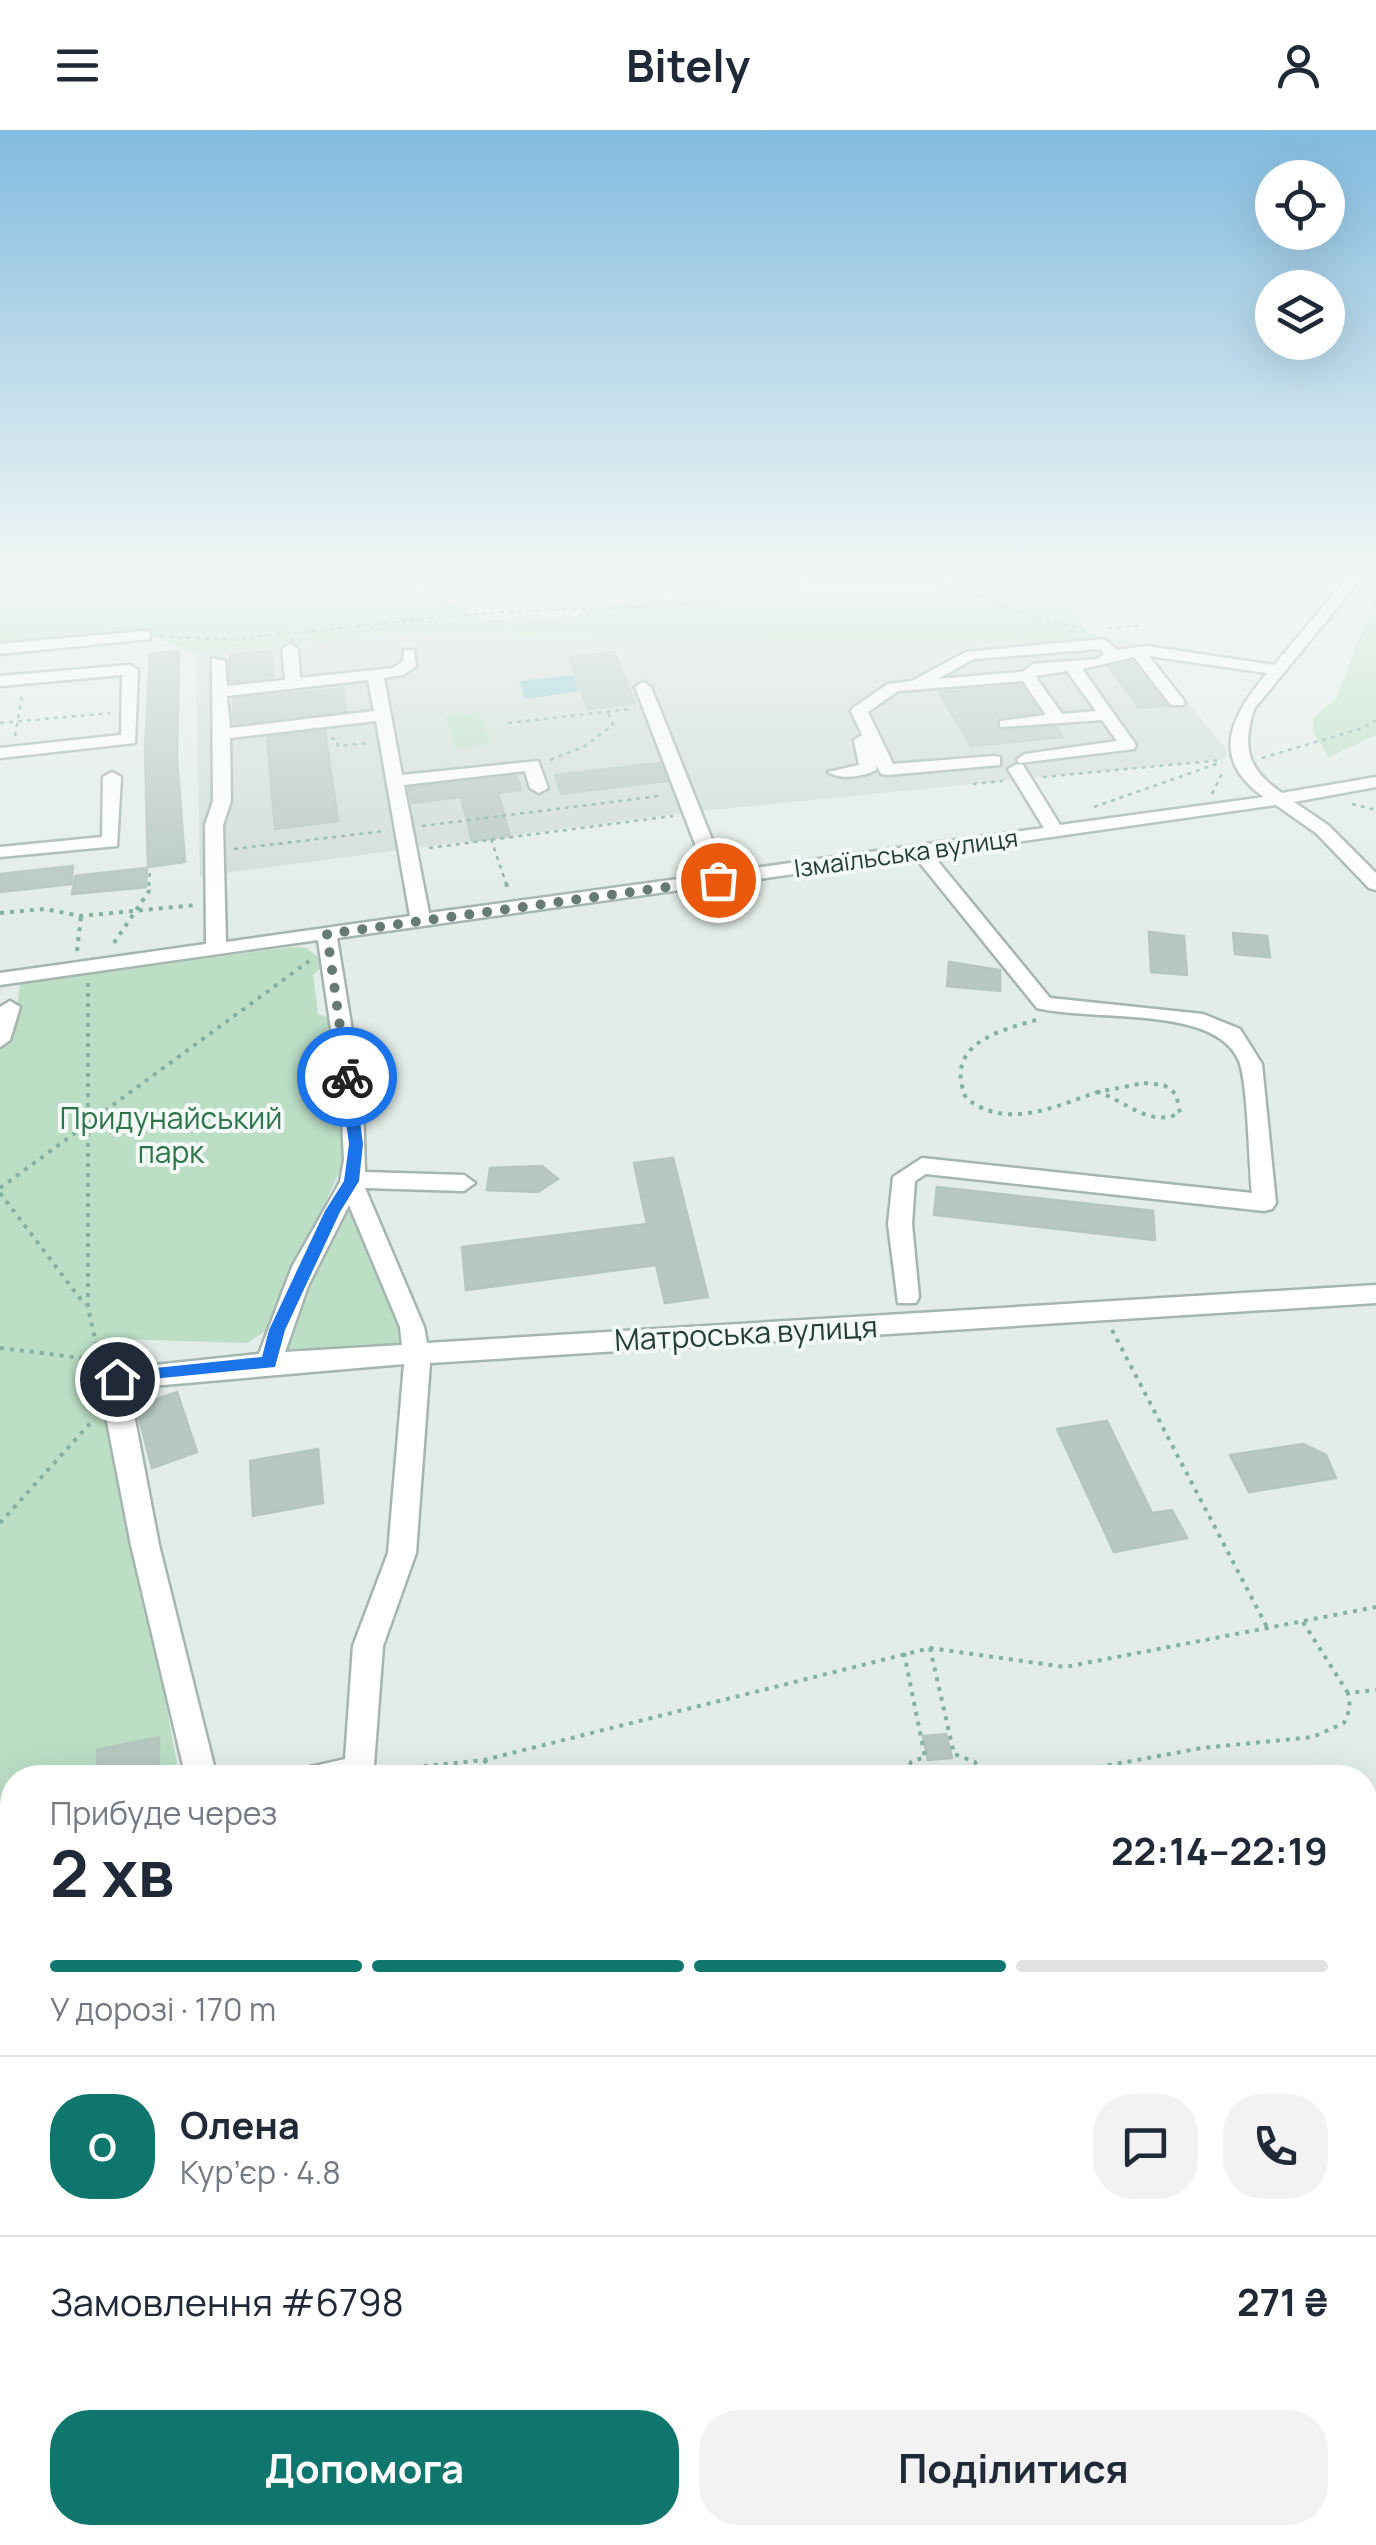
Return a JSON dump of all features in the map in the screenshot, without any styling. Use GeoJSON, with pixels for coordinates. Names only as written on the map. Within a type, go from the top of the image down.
{"type":"FeatureCollection","features":[{"type":"Feature","properties":{"kind":"street"},"geometry":{"type":"LineString","coordinates":[[4,683],[10,708]]}},
{"type":"Feature","properties":{"kind":"street"},"geometry":{"type":"LineString","coordinates":[[7,748],[129,740],[130,683]]}},
{"type":"Feature","properties":{"kind":"street"},"geometry":{"type":"LineString","coordinates":[[216,950],[214,825],[222,800],[219,683]]}},
{"type":"Feature","properties":{"kind":"street"},"geometry":{"type":"LineString","coordinates":[[219,692],[303,683]]}},
{"type":"Feature","properties":{"kind":"street"},"geometry":{"type":"LineString","coordinates":[[376,683],[421,921]]}},
{"type":"Feature","properties":{"kind":"street"},"geometry":{"type":"LineString","coordinates":[[912,685],[917,683]]}},
{"type":"Feature","properties":{"kind":"street"},"geometry":{"type":"LineString","coordinates":[[941,683],[888,689],[862,708],[858,715],[887,770],[994,761],[1004,753],[1054,832]]}},
{"type":"Feature","properties":{"kind":"street"},"geometry":{"type":"LineString","coordinates":[[1032,683],[1057,720]]}},
{"type":"Feature","properties":{"kind":"street"},"geometry":{"type":"LineString","coordinates":[[1019,772],[1128,745],[1084,683]]}},
{"type":"Feature","properties":{"kind":"street"},"geometry":{"type":"LineString","coordinates":[[1162,683],[1177,702]]}},
{"type":"Feature","properties":{"kind":"street"},"geometry":{"type":"LineString","coordinates":[[1266,683],[1242,714],[1237,737],[1253,779],[1322,828],[1376,884]]}},
{"type":"Feature","properties":{"kind":"street"},"geometry":{"type":"LineString","coordinates":[[643,687],[718,880]]}},
{"type":"Feature","properties":{"kind":"street"},"geometry":{"type":"LineString","coordinates":[[1006,724],[1106,714]]}},
{"type":"Feature","properties":{"kind":"street"},"geometry":{"type":"LineString","coordinates":[[222,734],[382,715]]}},
{"type":"Feature","properties":{"kind":"street"},"geometry":{"type":"LineString","coordinates":[[837,772],[868,769],[861,743],[867,732]]}},
{"type":"Feature","properties":{"kind":"street"},"geometry":{"type":"LineString","coordinates":[[393,781],[532,764],[539,788]]}},
{"type":"Feature","properties":{"kind":"street"},"geometry":{"type":"LineString","coordinates":[[0,852],[112,842],[112,777]]}},
{"type":"Feature","properties":{"kind":"street","name":"Ізмаїльська вулиця"},"geometry":{"type":"LineString","coordinates":[[0,979],[1054,832],[1376,782]]}},
{"type":"Feature","properties":{"kind":"street"},"geometry":{"type":"LineString","coordinates":[[908,1297],[900,1236],[904,1176],[922,1166],[1264,1203],[1251,1064],[1233,1034],[1219,1025],[1187,1018],[1044,1004],[920,851]]}},
{"type":"Feature","properties":{"kind":"street"},"geometry":{"type":"LineString","coordinates":[[327,934],[355,1132],[352,1181],[412,1327],[417,1354],[402,1553],[370,1633],[361,1765]]}},
{"type":"Feature","properties":{"kind":"street"},"geometry":{"type":"LineString","coordinates":[[0,1040],[10,1007]]}},
{"type":"Feature","properties":{"kind":"street"},"geometry":{"type":"LineString","coordinates":[[352,1181],[394,1178],[464,1183]]}},
{"type":"Feature","properties":{"kind":"street"},"geometry":{"type":"LineString","coordinates":[[269,1363],[277,1330],[333,1211],[352,1181]]}},
{"type":"Feature","properties":{"kind":"street","name":"Матроська вулиця"},"geometry":{"type":"LineString","coordinates":[[111,1378],[269,1363],[1376,1294]]}},
{"type":"Feature","properties":{"kind":"street"},"geometry":{"type":"LineString","coordinates":[[111,1378],[145,1545],[199,1765]]}},
{"type":"Feature","properties":{"kind":"path"},"geometry":{"type":"LineString","coordinates":[[10,708],[22,692]]}},
{"type":"Feature","properties":{"kind":"path"},"geometry":{"type":"LineString","coordinates":[[10,708],[18,721]]}},
{"type":"Feature","properties":{"kind":"path"},"geometry":{"type":"LineString","coordinates":[[10,708],[18,721]]}},
{"type":"Feature","properties":{"kind":"path"},"geometry":{"type":"LineString","coordinates":[[508,723],[640,708]]}},
{"type":"Feature","properties":{"kind":"path"},"geometry":{"type":"LineString","coordinates":[[18,721],[125,712]]}},
{"type":"Feature","properties":{"kind":"path"},"geometry":{"type":"LineString","coordinates":[[550,760],[585,746],[613,724],[607,712]]}},
{"type":"Feature","properties":{"kind":"path"},"geometry":{"type":"LineString","coordinates":[[1254,759],[1294,753],[1337,734],[1366,728],[1376,720]]}},
{"type":"Feature","properties":{"kind":"path"},"geometry":{"type":"LineString","coordinates":[[7,748],[18,721]]}},
{"type":"Feature","properties":{"kind":"path"},"geometry":{"type":"LineString","coordinates":[[330,730],[331,740],[337,740],[338,746],[376,742]]}},
{"type":"Feature","properties":{"kind":"path"},"geometry":{"type":"LineString","coordinates":[[1093,808],[1232,759],[1210,800]]}},
{"type":"Feature","properties":{"kind":"path"},"geometry":{"type":"LineString","coordinates":[[973,784],[1019,772],[1211,761]]}},
{"type":"Feature","properties":{"kind":"path"},"geometry":{"type":"LineString","coordinates":[[408,828],[660,796]]}},
{"type":"Feature","properties":{"kind":"path"},"geometry":{"type":"LineString","coordinates":[[407,850],[692,814]]}},
{"type":"Feature","properties":{"kind":"path"},"geometry":{"type":"LineString","coordinates":[[215,852],[398,829]]}},
{"type":"Feature","properties":{"kind":"path"},"geometry":{"type":"LineString","coordinates":[[492,840],[511,896]]}},
{"type":"Feature","properties":{"kind":"path"},"geometry":{"type":"LineString","coordinates":[[110,949],[148,892],[150,868]]}},
{"type":"Feature","properties":{"kind":"path"},"geometry":{"type":"LineString","coordinates":[[0,913],[45,910],[81,916],[216,902]]}},
{"type":"Feature","properties":{"kind":"path"},"geometry":{"type":"LineString","coordinates":[[76,960],[81,916]]}},
{"type":"Feature","properties":{"kind":"path"},"geometry":{"type":"LineString","coordinates":[[88,1308],[0,1191],[309,961]]}},
{"type":"Feature","properties":{"kind":"path"},"geometry":{"type":"LineString","coordinates":[[88,979],[88,1308],[111,1378]]}},
{"type":"Feature","properties":{"kind":"path"},"geometry":{"type":"LineString","coordinates":[[1044,1004],[1044,1012],[1033,1022],[993,1031],[974,1043],[962,1075],[966,1098],[983,1110],[1024,1114],[1095,1091],[1153,1084],[1174,1093],[1180,1100],[1180,1113],[1170,1120],[1154,1119],[1115,1096],[1095,1091]]}},
{"type":"Feature","properties":{"kind":"path"},"geometry":{"type":"LineString","coordinates":[[1102,1312],[1268,1628]]}},
{"type":"Feature","properties":{"kind":"path"},"geometry":{"type":"LineString","coordinates":[[0,1348],[111,1378]]}},
{"type":"Feature","properties":{"kind":"path"},"geometry":{"type":"LineString","coordinates":[[0,1523],[111,1378]]}},
{"type":"Feature","properties":{"kind":"path"},"geometry":{"type":"LineString","coordinates":[[432,1765],[484,1760],[930,1648],[1064,1667],[1376,1607]]}},
{"type":"Feature","properties":{"kind":"path"},"geometry":{"type":"LineString","coordinates":[[1110,1765],[1202,1748],[1313,1736],[1344,1723],[1350,1708],[1348,1693],[1303,1622]]}},
{"type":"Feature","properties":{"kind":"path"},"geometry":{"type":"LineString","coordinates":[[930,1648],[954,1754],[977,1765]]}},
{"type":"Feature","properties":{"kind":"path"},"geometry":{"type":"LineString","coordinates":[[904,1653],[925,1757],[910,1765]]}},
{"type":"Feature","properties":{"kind":"path"},"geometry":{"type":"LineString","coordinates":[[1348,1693],[1376,1690]]}},
{"type":"Feature","properties":{"kind":"path"},"geometry":{"type":"LineString","coordinates":[[484,1760],[488,1765]]}},
{"type":"Feature","properties":{"kind":"shaded area"},"geometry":{"type":"Polygon","coordinates":[[[197,683],[1172,683],[1227,751],[1224,759],[701,811],[200,876],[197,683]]]}},
{"type":"Feature","properties":{"kind":"green space"},"geometry":{"type":"Polygon","coordinates":[[[1342,683],[1376,683],[1376,735],[1329,757],[1313,732],[1313,718],[1336,699],[1342,683]]]}},
{"type":"Feature","properties":{"kind":"green space"},"geometry":{"type":"Polygon","coordinates":[[[480,712],[490,744],[455,748],[446,716],[480,712]]]}},
{"type":"Feature","properties":{"kind":"green space","name":"Придунайський парк"},"geometry":{"type":"Polygon","coordinates":[[[290,947],[306,948],[322,960],[322,967],[313,975],[318,1014],[330,1018],[344,1132],[341,1168],[269,1329],[247,1343],[117,1339],[100,1355],[175,1765],[0,1765],[0,1048],[15,1023],[20,984],[290,947]]]}},
{"type":"Feature","properties":{"kind":"green space"},"geometry":{"type":"Polygon","coordinates":[[[351,1205],[408,1334],[404,1345],[285,1355],[280,1342],[351,1205]]]}},
{"type":"Feature","properties":{"kind":"water"},"geometry":{"type":"Polygon","coordinates":[[[520,683],[576,683],[579,691],[525,699],[520,683]]]}},
{"type":"Feature","properties":{"kind":"building"},"geometry":{"type":"Polygon","coordinates":[[[148,683],[178,683],[177,759],[185,862],[148,867],[145,748],[148,683]]]}},
{"type":"Feature","properties":{"kind":"building"},"geometry":{"type":"Polygon","coordinates":[[[578,683],[627,683],[635,703],[588,709],[578,683]]]}},
{"type":"Feature","properties":{"kind":"building"},"geometry":{"type":"Polygon","coordinates":[[[1120,683],[1149,683],[1167,706],[1139,708],[1120,683]]]}},
{"type":"Feature","properties":{"kind":"building"},"geometry":{"type":"Polygon","coordinates":[[[1021,685],[1040,712],[1000,717],[997,730],[1056,727],[1063,737],[971,746],[939,692],[1021,685]]]}},
{"type":"Feature","properties":{"kind":"building"},"geometry":{"type":"Polygon","coordinates":[[[343,688],[346,711],[234,724],[233,699],[343,688]]]}},
{"type":"Feature","properties":{"kind":"building"},"geometry":{"type":"Polygon","coordinates":[[[325,731],[338,821],[275,829],[267,737],[325,731]]]}},
{"type":"Feature","properties":{"kind":"building"},"geometry":{"type":"Polygon","coordinates":[[[660,763],[667,781],[561,794],[555,775],[660,763]]]}},
{"type":"Feature","properties":{"kind":"building"},"geometry":{"type":"Polygon","coordinates":[[[517,776],[521,790],[498,793],[510,836],[472,841],[461,797],[412,803],[409,788],[517,776]]]}},
{"type":"Feature","properties":{"kind":"building"},"geometry":{"type":"Polygon","coordinates":[[[73,866],[71,884],[0,892],[0,874],[73,866]]]}},
{"type":"Feature","properties":{"kind":"building"},"geometry":{"type":"Polygon","coordinates":[[[147,868],[146,887],[72,894],[75,876],[147,868]]]}},
{"type":"Feature","properties":{"kind":"building"},"geometry":{"type":"Polygon","coordinates":[[[1149,932],[1184,936],[1187,975],[1151,972],[1149,932]]]}},
{"type":"Feature","properties":{"kind":"building"},"geometry":{"type":"Polygon","coordinates":[[[1233,933],[1267,936],[1270,957],[1235,954],[1233,933]]]}},
{"type":"Feature","properties":{"kind":"building"},"geometry":{"type":"Polygon","coordinates":[[[949,962],[1000,970],[1000,991],[947,986],[949,962]]]}},
{"type":"Feature","properties":{"kind":"building"},"geometry":{"type":"Polygon","coordinates":[[[673,1158],[708,1297],[665,1303],[656,1265],[466,1290],[462,1247],[647,1224],[634,1163],[673,1158]]]}},
{"type":"Feature","properties":{"kind":"building"},"geometry":{"type":"Polygon","coordinates":[[[542,1166],[558,1179],[538,1192],[487,1190],[490,1168],[542,1166]]]}},
{"type":"Feature","properties":{"kind":"building"},"geometry":{"type":"Polygon","coordinates":[[[937,1187],[1153,1211],[1155,1240],[934,1215],[937,1187]]]}},
{"type":"Feature","properties":{"kind":"building"},"geometry":{"type":"Polygon","coordinates":[[[177,1392],[197,1452],[152,1468],[136,1406],[177,1392]]]}},
{"type":"Feature","properties":{"kind":"building"},"geometry":{"type":"Polygon","coordinates":[[[1107,1421],[1152,1513],[1172,1510],[1187,1538],[1114,1552],[1057,1429],[1107,1421]]]}},
{"type":"Feature","properties":{"kind":"building"},"geometry":{"type":"Polygon","coordinates":[[[1303,1444],[1326,1455],[1336,1478],[1249,1492],[1230,1455],[1303,1444]]]}},
{"type":"Feature","properties":{"kind":"building"},"geometry":{"type":"Polygon","coordinates":[[[318,1449],[323,1503],[253,1516],[250,1461],[318,1449]]]}},
{"type":"Feature","properties":{"kind":"building"},"geometry":{"type":"Polygon","coordinates":[[[946,1734],[952,1758],[928,1760],[923,1736],[946,1734]]]}},
{"type":"Feature","properties":{"kind":"building"},"geometry":{"type":"Polygon","coordinates":[[[159,1737],[159,1765],[97,1765],[97,1750],[159,1737]]]}},
{"type":"Feature","properties":{"kind":"way so far"},"geometry":{"type":"LineString","coordinates":[[347,1077],[327,934],[718,880]]}},
{"type":"Feature","properties":{"kind":"route"},"geometry":{"type":"LineString","coordinates":[[117,1379],[269,1363],[277,1330],[333,1211],[352,1181],[356,1144],[347,1077]]}}]}
